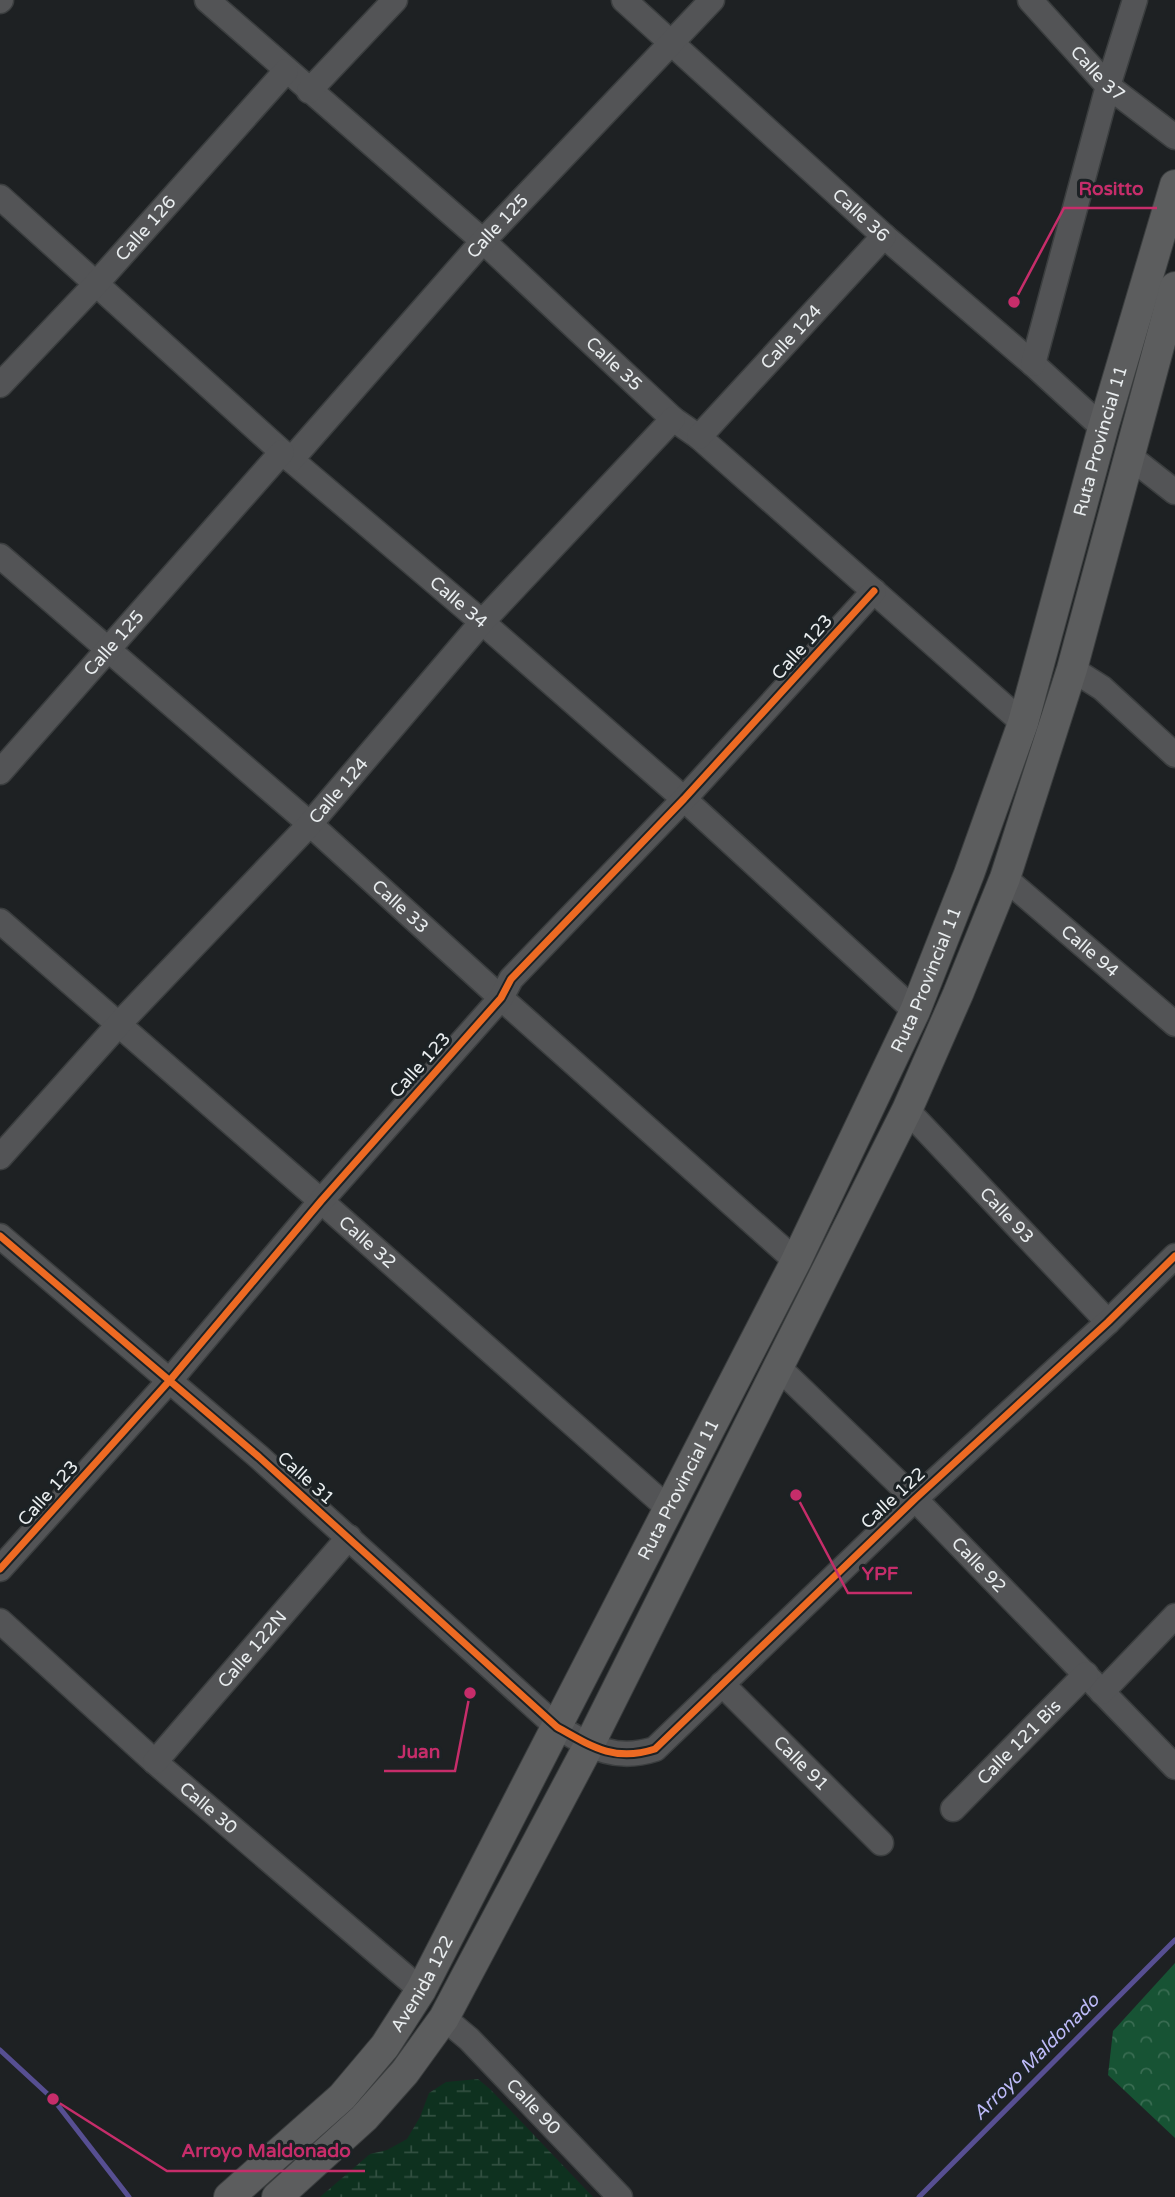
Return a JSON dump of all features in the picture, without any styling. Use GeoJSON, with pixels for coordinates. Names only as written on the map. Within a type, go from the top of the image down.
{"type":"FeatureCollection","features":[{"type":"Feature","properties":{"kind":"main road","name":"Ruta Provincial 11"},"geometry":{"type":"LineString","coordinates":[[557,1727],[796,1261],[915,1012],[970,874],[1023,723],[1103,428],[1175,185]]}},
{"type":"Feature","properties":{"kind":"main road","name":"Ruta Provincial 11"},"geometry":{"type":"LineString","coordinates":[[589,1745],[907,1110],[1005,878],[1072,669],[1175,286]]}},
{"type":"Feature","properties":{"kind":"main road","name":"Avenida 122"},"geometry":{"type":"LineString","coordinates":[[229,2197],[342,2097],[385,2046],[421,1990],[557,1727]]}},
{"type":"Feature","properties":{"kind":"main road","name":"Avenida 122"},"geometry":{"type":"LineString","coordinates":[[277,2197],[364,2118],[405,2072],[444,2018],[589,1745]]}},
{"type":"Feature","properties":{"kind":"street","name":"Calle 35"},"geometry":{"type":"LineString","coordinates":[[207,0],[483,242],[673,419],[699,437],[1023,723]]}},
{"type":"Feature","properties":{"kind":"street"},"geometry":{"type":"LineString","coordinates":[[309,91],[396,0]]}},
{"type":"Feature","properties":{"kind":"street","name":"Calle 36"},"geometry":{"type":"LineString","coordinates":[[624,0],[884,236],[1103,428]]}},
{"type":"Feature","properties":{"kind":"street","name":"Calle 125"},"geometry":{"type":"LineString","coordinates":[[0,772],[109,649],[483,242],[712,0]]}},
{"type":"Feature","properties":{"kind":"street","name":"Calle 37"},"geometry":{"type":"LineString","coordinates":[[1030,0],[1108,86],[1175,137]]}},
{"type":"Feature","properties":{"kind":"street"},"geometry":{"type":"LineString","coordinates":[[1033,364],[1108,86],[1135,0]]}},
{"type":"Feature","properties":{"kind":"street","name":"Calle 126"},"geometry":{"type":"LineString","coordinates":[[0,385],[95,285],[286,71]]}},
{"type":"Feature","properties":{"kind":"street","name":"Calle 34"},"geometry":{"type":"LineString","coordinates":[[0,197],[286,456],[482,622],[684,799],[915,1012]]}},
{"type":"Feature","properties":{"kind":"street","name":"Calle 124"},"geometry":{"type":"LineString","coordinates":[[699,437],[884,236]]}},
{"type":"Feature","properties":{"kind":"street","name":"Calle 124"},"geometry":{"type":"LineString","coordinates":[[0,1157],[119,1024],[310,824],[482,622],[673,419]]}},
{"type":"Feature","properties":{"kind":"street"},"geometry":{"type":"LineString","coordinates":[[1129,456],[1175,492]]}},
{"type":"Feature","properties":{"kind":"street","name":"Calle 33"},"geometry":{"type":"LineString","coordinates":[[0,556],[310,824],[501,999],[796,1261]]}},
{"type":"Feature","properties":{"kind":"street","name":"Calle 123"},"geometry":{"type":"LineString","coordinates":[[0,1569],[171,1379],[321,1201],[501,999],[511,979],[684,799],[874,592]]}},
{"type":"Feature","properties":{"kind":"street"},"geometry":{"type":"LineString","coordinates":[[1072,669],[1102,688],[1175,755]]}},
{"type":"Feature","properties":{"kind":"street","name":"Calle 94"},"geometry":{"type":"LineString","coordinates":[[1005,878],[1175,1024]]}},
{"type":"Feature","properties":{"kind":"street","name":"Calle 32"},"geometry":{"type":"LineString","coordinates":[[0,921],[669,1509]]}},
{"type":"Feature","properties":{"kind":"street","name":"Calle 93"},"geometry":{"type":"LineString","coordinates":[[907,1110],[1108,1322]]}},
{"type":"Feature","properties":{"kind":"street","name":"Calle 31"},"geometry":{"type":"LineString","coordinates":[[0,1236],[171,1379],[557,1727],[589,1745]]}},
{"type":"Feature","properties":{"kind":"street","name":"Calle 122"},"geometry":{"type":"LineString","coordinates":[[589,1745],[625,1756],[655,1749],[915,1499],[1108,1322],[1175,1256]]}},
{"type":"Feature","properties":{"kind":"street","name":"Calle 92"},"geometry":{"type":"LineString","coordinates":[[778,1367],[915,1499],[1175,1767]]}},
{"type":"Feature","properties":{"kind":"street","name":"Calle 122N"},"geometry":{"type":"LineString","coordinates":[[155,1762],[349,1537]]}},
{"type":"Feature","properties":{"kind":"street","name":"Calle 121 Bis"},"geometry":{"type":"LineString","coordinates":[[953,1808],[1094,1683],[1175,1616]]}},
{"type":"Feature","properties":{"kind":"street","name":"Calle 30"},"geometry":{"type":"LineString","coordinates":[[0,1621],[155,1762],[421,1990]]}},
{"type":"Feature","properties":{"kind":"street","name":"Calle 91"},"geometry":{"type":"LineString","coordinates":[[722,1684],[881,1843]]}},
{"type":"Feature","properties":{"kind":"street","name":"Calle 90"},"geometry":{"type":"LineString","coordinates":[[444,2018],[469,2039],[620,2197]]}},
{"type":"Feature","properties":{"kind":"green space"},"geometry":{"type":"Polygon","coordinates":[[[1175,1963],[1175,2138],[1108,2075],[1113,2031],[1175,1963]]]}},
{"type":"Feature","properties":{"kind":"green space"},"geometry":{"type":"Polygon","coordinates":[[[478,2079],[593,2197],[320,2197],[370,2154],[387,2150],[407,2139],[420,2117],[429,2093],[446,2082],[478,2079]]]}},
{"type":"Feature","properties":{"kind":"waterway","name":"Arroyo Maldonado"},"geometry":{"type":"LineString","coordinates":[[919,2197],[1175,1940]]}},
{"type":"Feature","properties":{"kind":"waterway","name":"Arroyo Maldonado"},"geometry":{"type":"LineString","coordinates":[[0,2050],[53,2099],[129,2197]]}},
{"type":"Feature","properties":{"kind":"cycle path"},"geometry":{"type":"LineString","coordinates":[[0,1569],[171,1379],[321,1201],[501,998],[511,979],[684,799],[874,591]]}},
{"type":"Feature","properties":{"kind":"cycle path"},"geometry":{"type":"LineString","coordinates":[[0,1236],[259,1457],[557,1727],[593,1746],[628,1754],[655,1749],[915,1499],[1108,1322],[1175,1256]]}},
{"type":"Feature","properties":{"kind":"place","name":"Rositto"},"geometry":{"type":"Point","coordinates":[1014,302]}},
{"type":"Feature","properties":{"kind":"place","name":"YPF"},"geometry":{"type":"Point","coordinates":[796,1495]}},
{"type":"Feature","properties":{"kind":"place","name":"Juan"},"geometry":{"type":"Point","coordinates":[470,1693]}},
{"type":"Feature","properties":{"kind":"place","name":"Arroyo Maldonado"},"geometry":{"type":"Point","coordinates":[53,2099]}}]}
